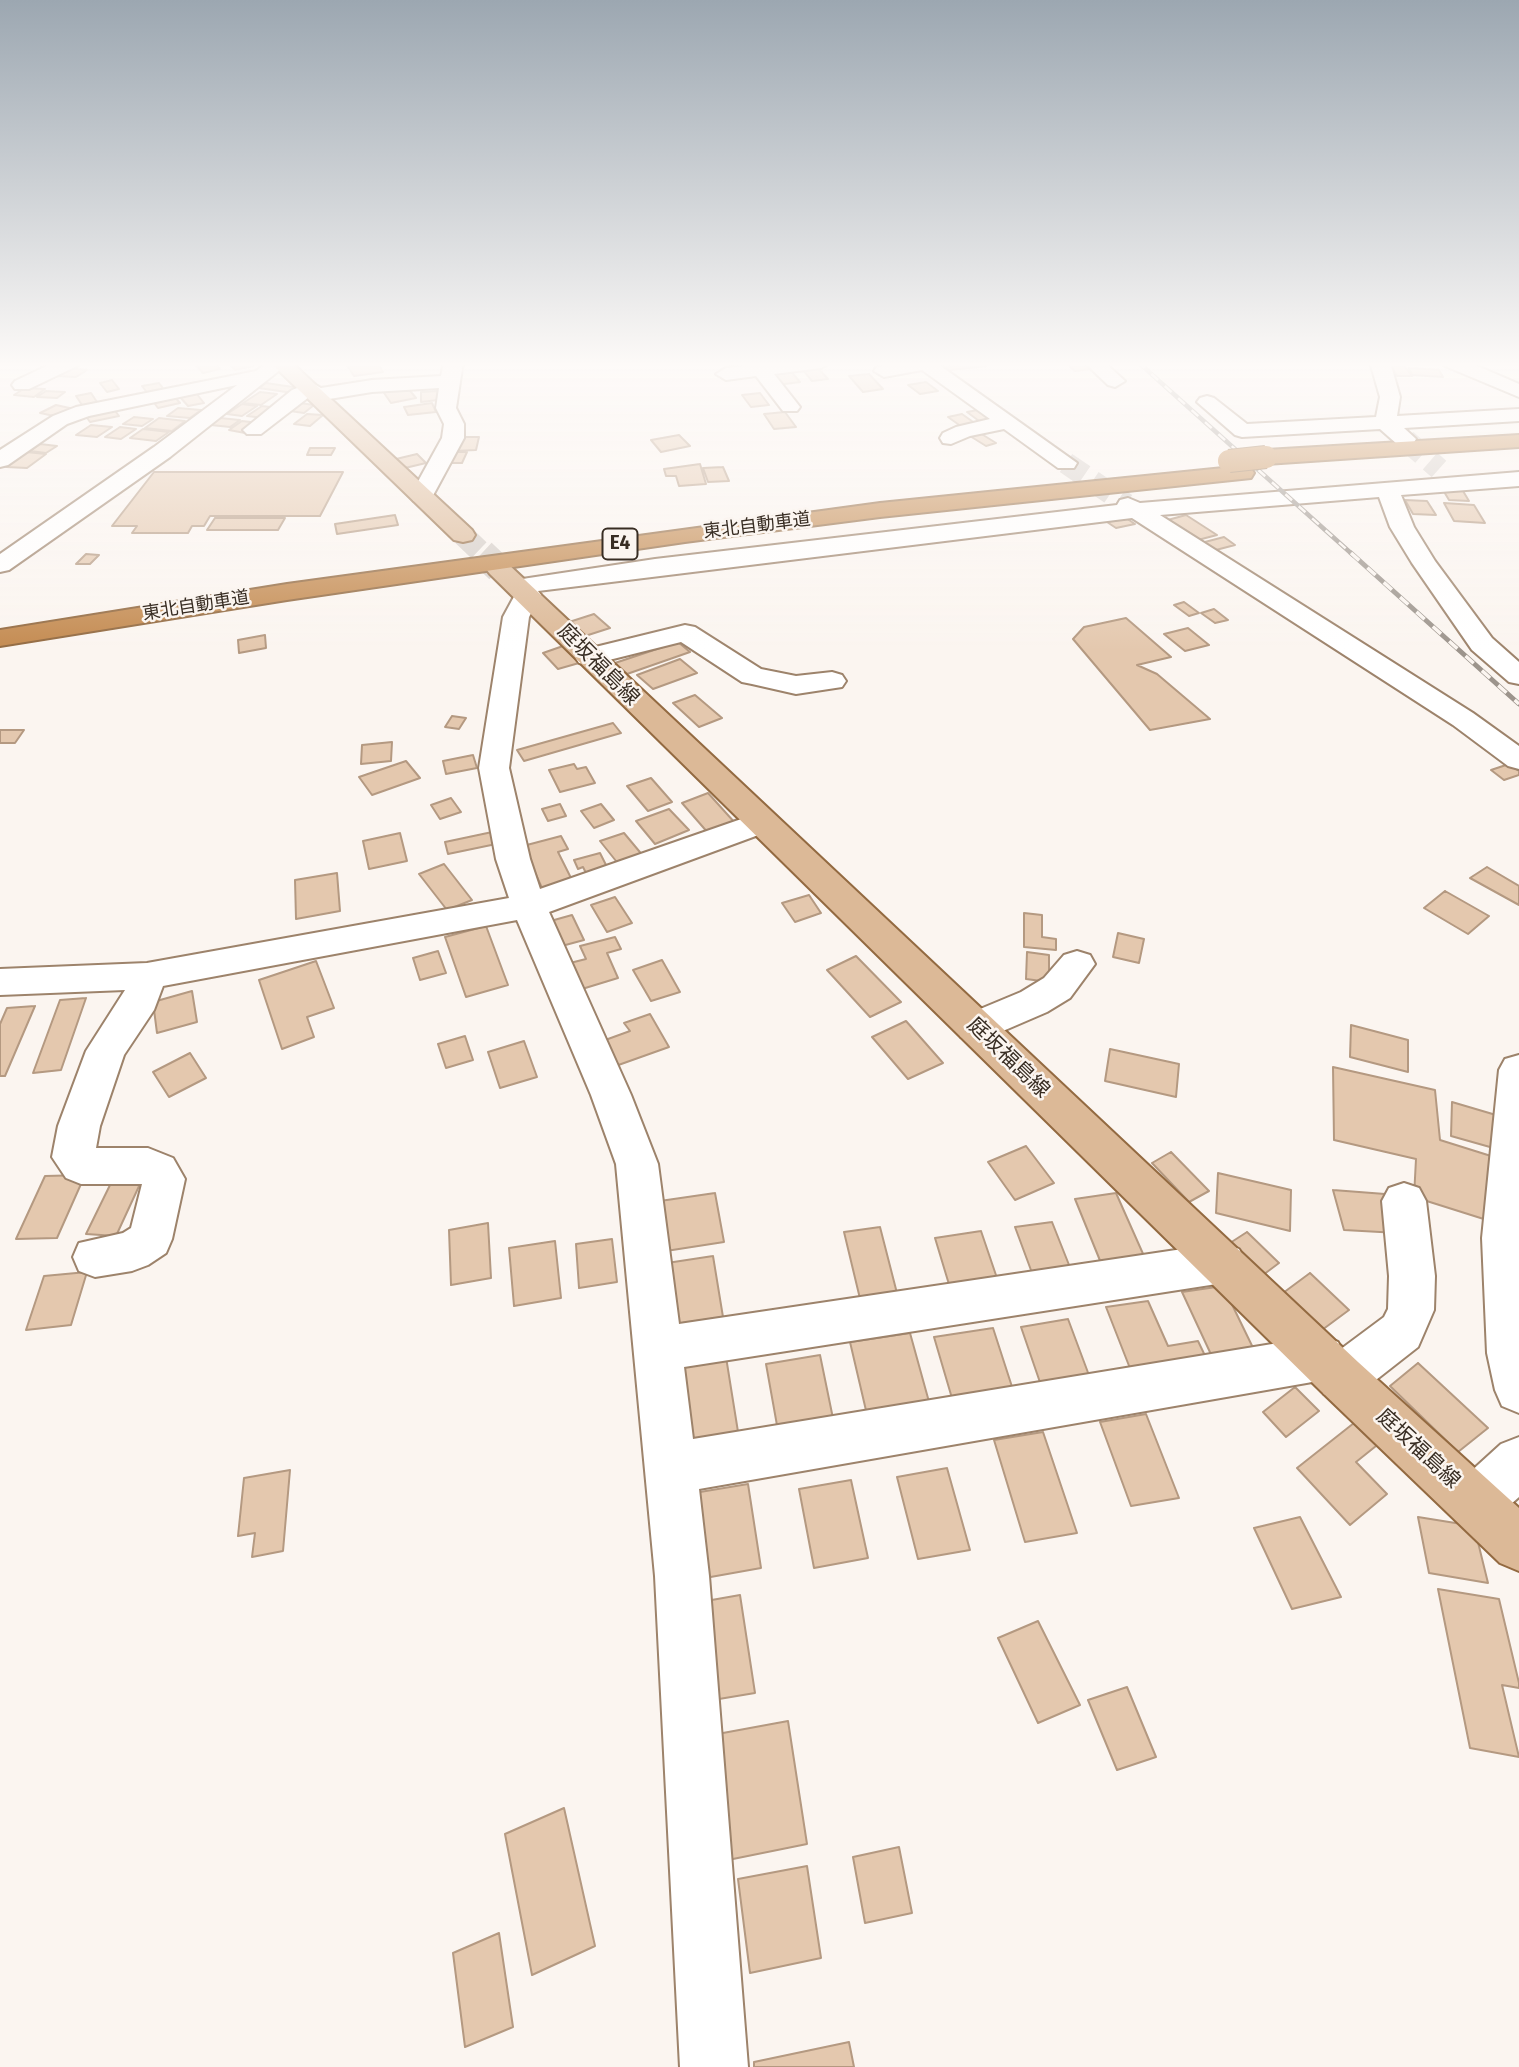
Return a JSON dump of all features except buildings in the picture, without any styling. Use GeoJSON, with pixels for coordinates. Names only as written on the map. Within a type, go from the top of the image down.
{"type":"FeatureCollection","features":[{"type":"Feature","properties":{"kind":"highway","name":"東北自動車道"},"geometry":{"type":"LineString","coordinates":[[0,638],[313,588],[685,535],[1324,458]]}},
{"type":"Feature","properties":{"kind":"highway","name":"東北自動車道"},"geometry":{"type":"LineString","coordinates":[[1273,463],[1385,458]]}},
{"type":"Feature","properties":{"kind":"highway","name":"東北自動車道"},"geometry":{"type":"LineString","coordinates":[[0,621],[321,571],[873,497],[1236,467]]}},
{"type":"Feature","properties":{"kind":"main road"},"geometry":{"type":"LineString","coordinates":[[383,458],[463,535]]}},
{"type":"Feature","properties":{"kind":"main road","name":"庭坂福島線"},"geometry":{"type":"LineString","coordinates":[[515,583],[761,823],[1519,1544]]}},
{"type":"Feature","properties":{"kind":"street"},"geometry":{"type":"LineString","coordinates":[[0,565],[153,458]]}},
{"type":"Feature","properties":{"kind":"street"},"geometry":{"type":"LineString","coordinates":[[422,496],[442,458]]}},
{"type":"Feature","properties":{"kind":"street"},"geometry":{"type":"LineString","coordinates":[[1059,458],[1066,463]]}},
{"type":"Feature","properties":{"kind":"street"},"geometry":{"type":"LineString","coordinates":[[714,2067],[682,1590],[659,1349],[637,1164],[611,1095],[529,906],[513,859],[494,768],[516,617],[515,583],[1131,507],[1387,489],[1446,476],[1519,479]]}},
{"type":"Feature","properties":{"kind":"street"},"geometry":{"type":"LineString","coordinates":[[1387,489],[1402,527],[1424,563],[1482,643],[1519,676]]}},
{"type":"Feature","properties":{"kind":"street"},"geometry":{"type":"LineString","coordinates":[[1131,507],[1463,719],[1519,760]]}},
{"type":"Feature","properties":{"kind":"street"},"geometry":{"type":"LineString","coordinates":[[589,657],[685,633],[752,676],[796,685],[832,681]]}},
{"type":"Feature","properties":{"kind":"street"},"geometry":{"type":"LineString","coordinates":[[0,982],[147,976],[529,906],[761,823]]}},
{"type":"Feature","properties":{"kind":"street"},"geometry":{"type":"LineString","coordinates":[[975,1027],[1034,1002],[1057,988],[1077,964]]}},
{"type":"Feature","properties":{"kind":"street"},"geometry":{"type":"LineString","coordinates":[[95,1257],[132,1251],[150,1239],[163,1179],[158,1170],[148,1166],[80,1166],[73,1157],[79,1126],[106,1051],[141,1000],[147,976]]}},
{"type":"Feature","properties":{"kind":"street"},"geometry":{"type":"LineString","coordinates":[[1519,1070],[1504,1238],[1511,1353],[1519,1390]]}},
{"type":"Feature","properties":{"kind":"street"},"geometry":{"type":"LineString","coordinates":[[670,1468],[1331,1368],[1401,1332],[1411,1310],[1412,1276],[1404,1201]]}},
{"type":"Feature","properties":{"kind":"street"},"geometry":{"type":"LineString","coordinates":[[659,1349],[1223,1263]]}},
{"type":"Feature","properties":{"kind":"street"},"geometry":{"type":"LineString","coordinates":[[1475,1502],[1519,1462]]}},
{"type":"Feature","properties":{"kind":"tunnel"},"geometry":{"type":"LineString","coordinates":[[1427,458],[1439,469]]}},
{"type":"Feature","properties":{"kind":"tunnel"},"geometry":{"type":"LineString","coordinates":[[1066,463],[1126,504]]}},
{"type":"Feature","properties":{"kind":"tunnel"},"geometry":{"type":"LineString","coordinates":[[463,535],[484,555]]}},
{"type":"Feature","properties":{"kind":"tunnel"},"geometry":{"type":"LineString","coordinates":[[482,553],[499,569]]}},
{"type":"Feature","properties":{"kind":"railway"},"geometry":{"type":"LineString","coordinates":[[1245,458],[1353,555]]}},
{"type":"Feature","properties":{"kind":"railway"},"geometry":{"type":"LineString","coordinates":[[1351,553],[1519,704]]}}]}
